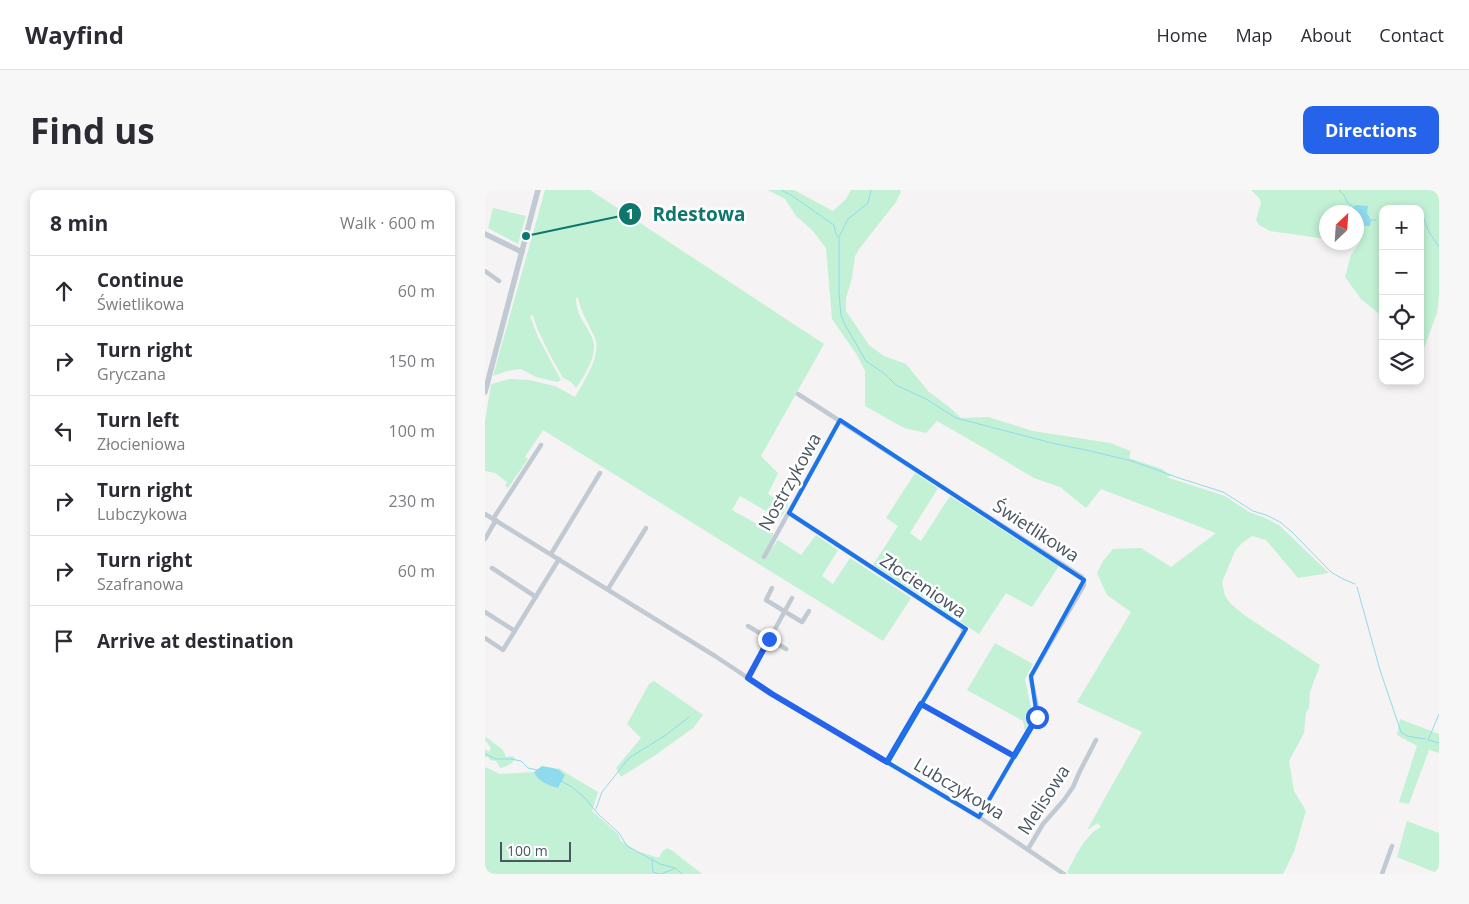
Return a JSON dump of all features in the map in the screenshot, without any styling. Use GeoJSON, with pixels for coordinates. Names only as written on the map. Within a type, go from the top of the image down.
{"type":"FeatureCollection","features":[{"type":"Feature","properties":{"kind":"street"},"geometry":{"type":"LineString","coordinates":[[485,392],[538,190]]}},
{"type":"Feature","properties":{"kind":"street"},"geometry":{"type":"LineString","coordinates":[[485,234],[522,252]]}},
{"type":"Feature","properties":{"kind":"street"},"geometry":{"type":"LineString","coordinates":[[485,272],[499,281]]}},
{"type":"Feature","properties":{"kind":"street","name":"Świetlikowa"},"geometry":{"type":"LineString","coordinates":[[798,394],[1084,580],[1084,585],[1031,676],[1038,711],[1037,717],[979,817]]}},
{"type":"Feature","properties":{"kind":"street","name":"Nostrzykowa"},"geometry":{"type":"LineString","coordinates":[[765,557],[840,420]]}},
{"type":"Feature","properties":{"kind":"street"},"geometry":{"type":"LineString","coordinates":[[485,539],[495,519],[541,445]]}},
{"type":"Feature","properties":{"kind":"street"},"geometry":{"type":"LineString","coordinates":[[551,554],[600,473]]}},
{"type":"Feature","properties":{"kind":"street","name":"Złocieniowa"},"geometry":{"type":"LineString","coordinates":[[789,513],[963,629],[963,633],[887,762]]}},
{"type":"Feature","properties":{"kind":"street","name":"Lubczykowa"},"geometry":{"type":"LineString","coordinates":[[485,514],[608,589],[772,694],[979,817],[1064,874]]}},
{"type":"Feature","properties":{"kind":"street"},"geometry":{"type":"LineString","coordinates":[[608,589],[646,528]]}},
{"type":"Feature","properties":{"kind":"street"},"geometry":{"type":"LineString","coordinates":[[485,638],[503,650],[559,559]]}},
{"type":"Feature","properties":{"kind":"street"},"geometry":{"type":"LineString","coordinates":[[492,568],[536,597]]}},
{"type":"Feature","properties":{"kind":"street"},"geometry":{"type":"LineString","coordinates":[[772,588],[767,600],[784,611],[802,622],[809,611]]}},
{"type":"Feature","properties":{"kind":"street"},"geometry":{"type":"LineString","coordinates":[[748,678],[792,598]]}},
{"type":"Feature","properties":{"kind":"street"},"geometry":{"type":"LineString","coordinates":[[485,612],[515,631]]}},
{"type":"Feature","properties":{"kind":"street"},"geometry":{"type":"LineString","coordinates":[[748,626],[786,649]]}},
{"type":"Feature","properties":{"kind":"street"},"geometry":{"type":"LineString","coordinates":[[921,704],[1014,756]]}},
{"type":"Feature","properties":{"kind":"street","name":"Melisowa"},"geometry":{"type":"LineString","coordinates":[[1029,849],[1043,824],[1073,787],[1096,740]]}},
{"type":"Feature","properties":{"kind":"street"},"geometry":{"type":"LineString","coordinates":[[1382,874],[1392,846]]}},
{"type":"Feature","properties":{"kind":"highlighted area"},"geometry":{"type":"Polygon","coordinates":[[[840,420],[1084,580],[1031,676],[1037,717],[979,817],[887,762],[966,629],[789,513],[840,420]]]}},
{"type":"Feature","properties":{"kind":"green space"},"geometry":{"type":"Polygon","coordinates":[[[545,190],[590,190],[824,344],[761,456],[778,473],[768,494],[788,505],[780,519],[740,496],[732,510],[773,533],[772,548],[778,540],[801,555],[816,535],[838,550],[822,576],[833,584],[850,558],[911,598],[883,641],[543,430],[525,457],[528,459],[508,488],[505,486],[507,482],[495,473],[485,471],[485,421],[491,384],[510,379],[529,380],[555,386],[575,397],[591,369],[596,352],[595,338],[583,314],[578,298],[576,298],[578,311],[591,336],[594,350],[591,362],[576,388],[571,382],[563,378],[537,328],[533,315],[530,316],[538,337],[561,380],[557,382],[536,377],[521,369],[493,376],[545,190]]]}},
{"type":"Feature","properties":{"kind":"green space"},"geometry":{"type":"Polygon","coordinates":[[[768,190],[794,190],[833,211],[846,199],[851,190],[900,190],[901,192],[896,202],[855,256],[852,278],[846,298],[846,311],[869,345],[884,356],[906,364],[929,392],[961,418],[988,417],[1033,431],[1110,443],[1131,451],[1129,458],[1162,469],[1171,476],[1166,477],[1225,496],[1249,512],[1279,525],[1329,573],[1298,578],[1266,540],[1252,536],[1235,551],[1222,582],[1225,596],[1231,604],[1244,615],[1320,665],[1310,692],[1304,733],[1289,761],[1294,791],[1306,811],[1294,852],[1283,874],[1069,874],[1067,872],[1085,841],[1101,827],[1098,823],[1087,830],[1142,732],[1077,702],[1131,612],[1107,595],[1097,573],[1103,561],[1113,549],[1141,548],[1171,567],[1216,533],[1101,489],[1086,508],[1060,487],[1034,478],[937,421],[926,433],[904,428],[865,406],[865,371],[857,355],[832,319],[826,248],[813,231],[796,216],[785,199],[768,190]]]}},
{"type":"Feature","properties":{"kind":"green space"},"geometry":{"type":"Polygon","coordinates":[[[1251,190],[1439,190],[1439,295],[1437,313],[1424,348],[1424,205],[1379,205],[1379,314],[1361,299],[1345,277],[1351,255],[1354,250],[1364,250],[1364,205],[1319,205],[1319,238],[1270,231],[1260,226],[1256,220],[1261,203],[1251,190]]]}},
{"type":"Feature","properties":{"kind":"green space"},"geometry":{"type":"Polygon","coordinates":[[[493,208],[526,216],[518,244],[488,228],[493,208]]]}},
{"type":"Feature","properties":{"kind":"green space"},"geometry":{"type":"Polygon","coordinates":[[[915,473],[938,488],[910,533],[921,541],[950,496],[1059,566],[1032,607],[1006,593],[979,634],[873,565],[898,526],[886,518],[915,473]]]}},
{"type":"Feature","properties":{"kind":"green space"},"geometry":{"type":"Polygon","coordinates":[[[995,643],[1033,664],[1025,679],[1033,717],[1025,731],[1023,721],[967,690],[995,643]]]}},
{"type":"Feature","properties":{"kind":"green space"},"geometry":{"type":"Polygon","coordinates":[[[654,681],[703,715],[693,728],[621,777],[616,768],[641,738],[627,724],[649,684],[654,681]]]}},
{"type":"Feature","properties":{"kind":"green space"},"geometry":{"type":"Polygon","coordinates":[[[1400,719],[1439,734],[1439,753],[1429,750],[1409,804],[1399,802],[1417,746],[1397,735],[1400,719]]]}},
{"type":"Feature","properties":{"kind":"green space"},"geometry":{"type":"Polygon","coordinates":[[[486,737],[503,750],[506,757],[512,756],[515,758],[513,762],[500,768],[496,761],[485,757],[485,749],[489,752],[491,748],[485,740],[486,737]]]}},
{"type":"Feature","properties":{"kind":"green space"},"geometry":{"type":"Polygon","coordinates":[[[485,767],[500,774],[534,772],[547,784],[558,788],[565,775],[559,768],[598,792],[592,811],[618,834],[621,841],[637,851],[659,858],[667,848],[702,874],[485,874],[485,767]]]}},
{"type":"Feature","properties":{"kind":"green space"},"geometry":{"type":"Polygon","coordinates":[[[1407,821],[1439,833],[1439,874],[1397,857],[1407,821]]]}},
{"type":"Feature","properties":{"kind":"water"},"geometry":{"type":"Polygon","coordinates":[[[1364,206],[1368,206],[1367,213],[1371,220],[1370,226],[1364,226],[1364,206]]]}},
{"type":"Feature","properties":{"kind":"water"},"geometry":{"type":"Polygon","coordinates":[[[542,766],[558,769],[565,775],[558,788],[544,783],[538,778],[534,772],[542,766]]]}},
{"type":"Feature","properties":{"kind":"waterway"},"geometry":{"type":"LineString","coordinates":[[781,190],[834,225],[838,237]]}},
{"type":"Feature","properties":{"kind":"waterway"},"geometry":{"type":"LineString","coordinates":[[871,190],[868,203],[848,219],[839,237],[841,315],[866,361],[885,374],[896,385],[926,399],[956,418],[1056,444],[1132,461],[1223,492],[1253,511],[1280,522],[1331,572],[1355,584]]}},
{"type":"Feature","properties":{"kind":"waterway"},"geometry":{"type":"LineString","coordinates":[[1339,190],[1351,205]]}},
{"type":"Feature","properties":{"kind":"waterway"},"geometry":{"type":"LineString","coordinates":[[1371,220],[1376,220]]}},
{"type":"Feature","properties":{"kind":"waterway"},"geometry":{"type":"LineString","coordinates":[[1424,220],[1429,232],[1439,247]]}},
{"type":"Feature","properties":{"kind":"waterway"},"geometry":{"type":"LineString","coordinates":[[1357,587],[1380,670],[1401,732],[1407,736],[1425,739]]}},
{"type":"Feature","properties":{"kind":"waterway"},"geometry":{"type":"LineString","coordinates":[[1439,714],[1428,740],[1439,743]]}},
{"type":"Feature","properties":{"kind":"waterway"},"geometry":{"type":"LineString","coordinates":[[596,809],[602,792],[629,758],[666,735],[689,717]]}},
{"type":"Feature","properties":{"kind":"waterway"},"geometry":{"type":"LineString","coordinates":[[485,754],[496,759],[521,761],[528,768],[537,770]]}},
{"type":"Feature","properties":{"kind":"waterway"},"geometry":{"type":"LineString","coordinates":[[561,781],[585,798],[598,814],[619,833],[627,846],[660,864],[675,868],[682,874]]}},
{"type":"Feature","properties":{"kind":"waterway"},"geometry":{"type":"LineString","coordinates":[[652,860],[653,872],[660,874]]}},
{"type":"Feature","properties":{"kind":"waterway"},"geometry":{"type":"LineString","coordinates":[[661,874],[674,869]]}},
{"type":"Feature","properties":{"kind":"place","name":"Rdestowa"},"geometry":{"type":"Point","coordinates":[526,236]}},
{"type":"Feature","properties":{"kind":"route"},"geometry":{"type":"LineString","coordinates":[[769,639],[748,678],[887,762],[921,704],[1014,756],[1037,717]]}}]}
